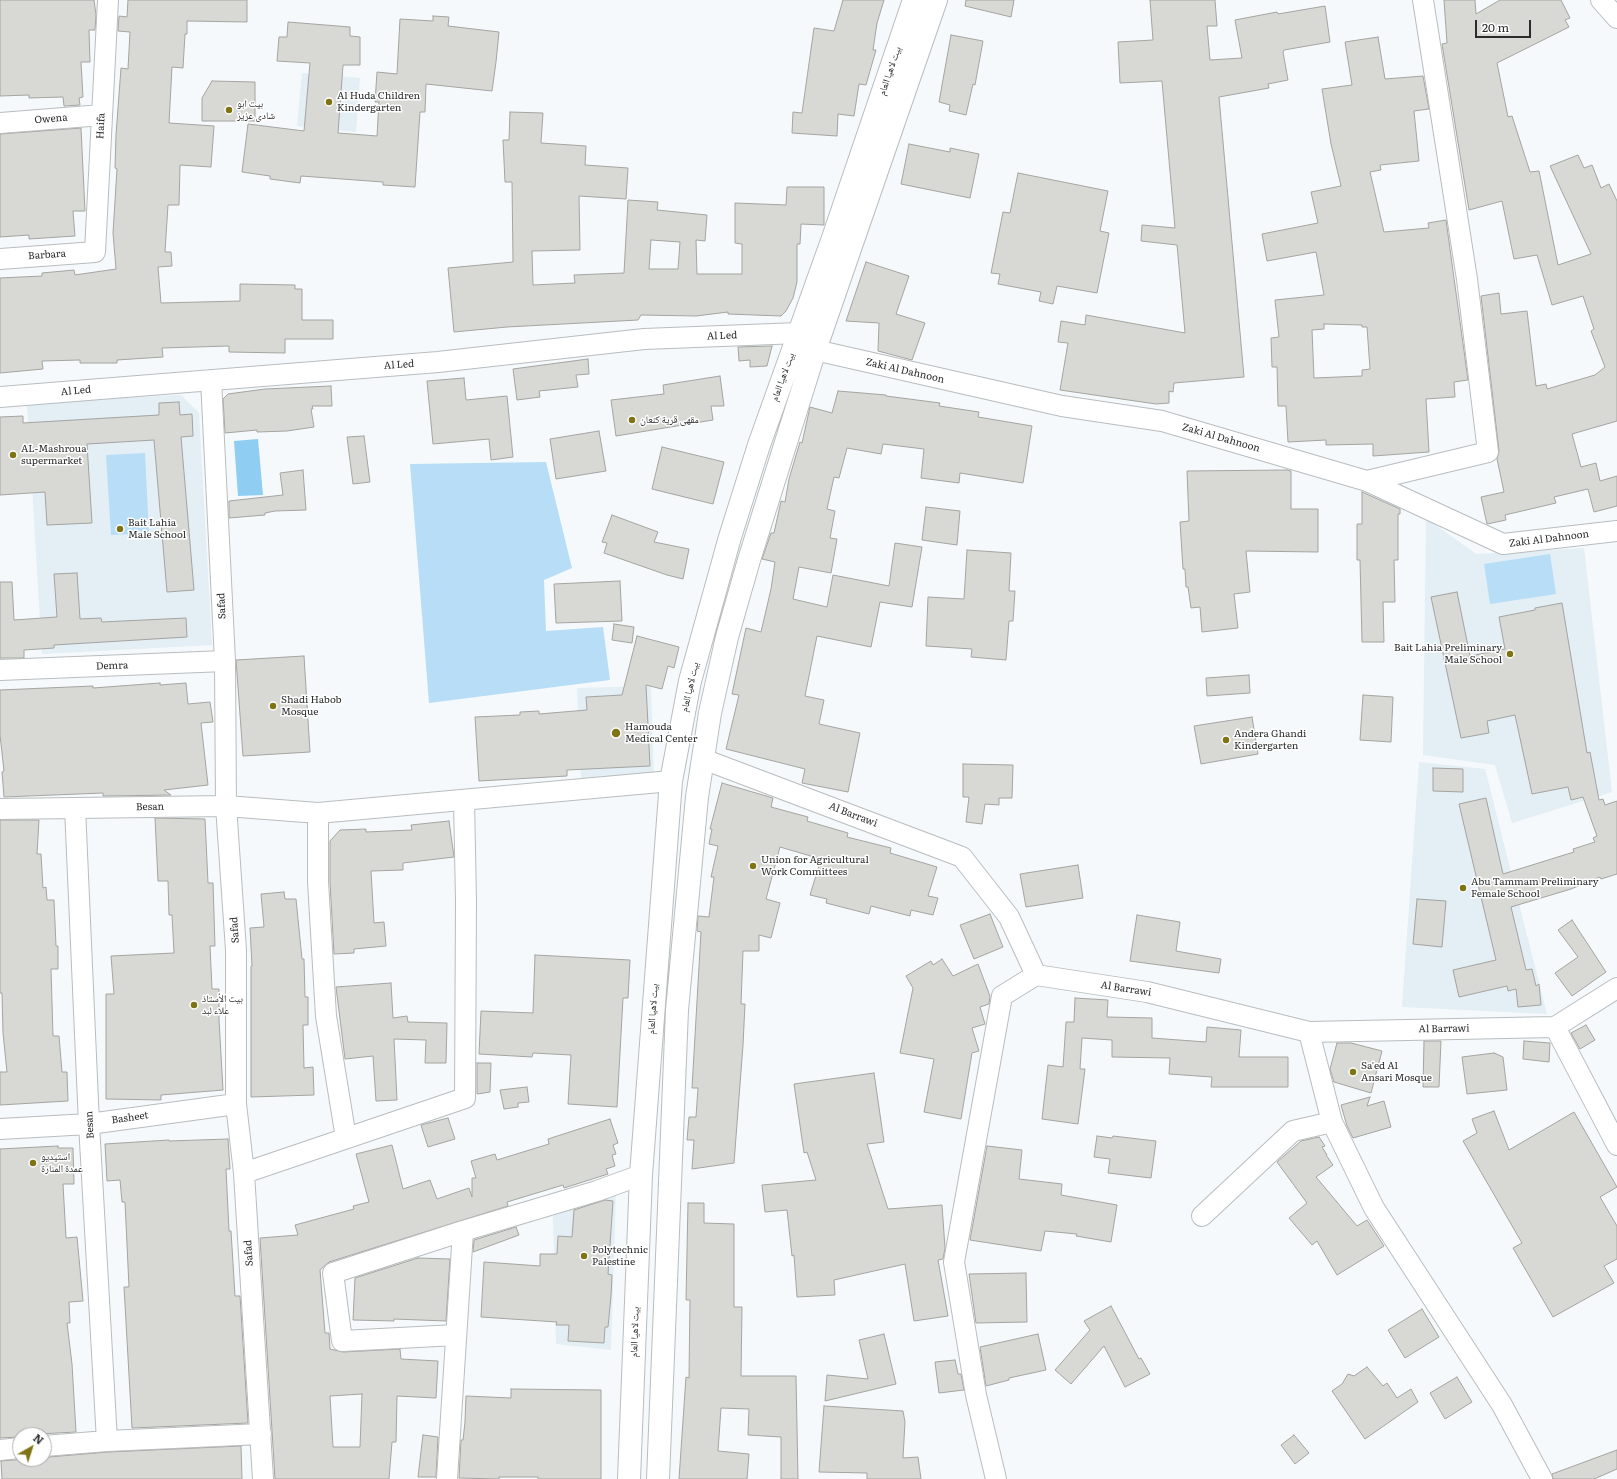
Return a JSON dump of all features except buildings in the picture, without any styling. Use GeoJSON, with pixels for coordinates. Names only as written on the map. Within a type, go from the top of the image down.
{"type":"FeatureCollection","features":[{"type":"Feature","properties":{"kind":"main road","name":"بيت لاهيا العام"},"geometry":{"type":"LineString","coordinates":[[629,1479],[641,1174],[671,781],[690,681],[730,537],[759,445],[914,0]]}},
{"type":"Feature","properties":{"kind":"main road","name":"بيت لاهيا العام"},"geometry":{"type":"LineString","coordinates":[[658,1479],[677,1010],[697,797],[710,713],[727,636],[749,560],[815,350],[936,0]]}},
{"type":"Feature","properties":{"kind":"street","name":"Haifa"},"geometry":{"type":"LineString","coordinates":[[95,252],[108,0]]}},
{"type":"Feature","properties":{"kind":"street"},"geometry":{"type":"LineString","coordinates":[[1367,481],[1488,452],[1467,279],[1423,0]]}},
{"type":"Feature","properties":{"kind":"street"},"geometry":{"type":"LineString","coordinates":[[1601,0],[1617,18]]}},
{"type":"Feature","properties":{"kind":"street","name":"Owena"},"geometry":{"type":"LineString","coordinates":[[0,123],[102,115]]}},
{"type":"Feature","properties":{"kind":"street","name":"Barbara"},"geometry":{"type":"LineString","coordinates":[[0,259],[95,252]]}},
{"type":"Feature","properties":{"kind":"street","name":"Al Led"},"geometry":{"type":"LineString","coordinates":[[0,397],[438,362],[644,340],[799,333]]}},
{"type":"Feature","properties":{"kind":"street","name":"Zaki Al Dahnoon"},"geometry":{"type":"LineString","coordinates":[[815,350],[1062,406],[1162,421],[1367,481],[1503,544],[1617,531]]}},
{"type":"Feature","properties":{"kind":"street","name":"Safad"},"geometry":{"type":"LineString","coordinates":[[211,380],[225,661],[226,806],[236,950],[236,1104],[244,1173],[263,1479]]}},
{"type":"Feature","properties":{"kind":"street","name":"Demra"},"geometry":{"type":"LineString","coordinates":[[0,670],[225,661]]}},
{"type":"Feature","properties":{"kind":"street","name":"Al Barrawi"},"geometry":{"type":"LineString","coordinates":[[703,758],[962,857],[1009,917],[1036,975],[1147,992],[1309,1032],[1555,1027]]}},
{"type":"Feature","properties":{"kind":"street","name":"Besan"},"geometry":{"type":"LineString","coordinates":[[0,809],[226,806],[318,814],[671,781]]}},
{"type":"Feature","properties":{"kind":"street"},"geometry":{"type":"LineString","coordinates":[[244,1173],[465,1098],[466,901],[464,800]]}},
{"type":"Feature","properties":{"kind":"street","name":"Besan"},"geometry":{"type":"LineString","coordinates":[[75,808],[89,1124],[107,1441]]}},
{"type":"Feature","properties":{"kind":"street"},"geometry":{"type":"LineString","coordinates":[[318,814],[318,882],[326,1016],[346,1138]]}},
{"type":"Feature","properties":{"kind":"street"},"geometry":{"type":"LineString","coordinates":[[996,1479],[976,1396],[954,1262],[1002,996],[1036,975]]}},
{"type":"Feature","properties":{"kind":"street"},"geometry":{"type":"LineString","coordinates":[[1617,988],[1555,1027],[1617,1145]]}},
{"type":"Feature","properties":{"kind":"street"},"geometry":{"type":"LineString","coordinates":[[1309,1032],[1332,1122],[1374,1208],[1502,1405],[1542,1479]]}},
{"type":"Feature","properties":{"kind":"street","name":"Basheet"},"geometry":{"type":"LineString","coordinates":[[0,1129],[89,1124],[236,1104]]}},
{"type":"Feature","properties":{"kind":"street"},"geometry":{"type":"LineString","coordinates":[[1202,1216],[1293,1131],[1332,1122]]}},
{"type":"Feature","properties":{"kind":"street"},"geometry":{"type":"LineString","coordinates":[[456,1335],[342,1341],[333,1273],[463,1231],[598,1191],[641,1174]]}},
{"type":"Feature","properties":{"kind":"street"},"geometry":{"type":"LineString","coordinates":[[447,1479],[463,1231]]}},
{"type":"Feature","properties":{"kind":"street"},"geometry":{"type":"LineString","coordinates":[[52,1445],[107,1441],[261,1434]]}},
{"type":"Feature","properties":{"kind":"street"},"geometry":{"type":"LineString","coordinates":[[0,1450],[12,1449]]}},
{"type":"Feature","properties":{"kind":"shaded area","name":"Al Huda Children Kindergarten"},"geometry":{"type":"Polygon","coordinates":[[[302,73],[360,78],[356,132],[297,126],[302,73]]]}},
{"type":"Feature","properties":{"kind":"shaded area","name":"Bait Lahia Male School"},"geometry":{"type":"Polygon","coordinates":[[[181,395],[199,413],[212,645],[42,654],[27,402],[181,395]]]}},
{"type":"Feature","properties":{"kind":"shaded area"},"geometry":{"type":"Polygon","coordinates":[[[258,439],[263,495],[238,496],[234,441],[258,439]]]}},
{"type":"Feature","properties":{"kind":"shaded area"},"geometry":{"type":"Polygon","coordinates":[[[145,453],[149,533],[111,535],[106,455],[145,453]]]}},
{"type":"Feature","properties":{"kind":"shaded area"},"geometry":{"type":"Polygon","coordinates":[[[546,462],[572,568],[544,580],[546,631],[603,627],[610,680],[429,703],[410,464],[546,462]]]}},
{"type":"Feature","properties":{"kind":"shaded area","name":"Bait Lahia Preliminary Male School"},"geometry":{"type":"Polygon","coordinates":[[[1426,518],[1476,554],[1584,548],[1612,792],[1512,823],[1495,765],[1423,755],[1426,518]]]}},
{"type":"Feature","properties":{"kind":"shaded area"},"geometry":{"type":"Polygon","coordinates":[[[1550,554],[1556,594],[1490,604],[1484,564],[1550,554]]]}},
{"type":"Feature","properties":{"kind":"shaded area","name":"Hamouda Medical Center"},"geometry":{"type":"Polygon","coordinates":[[[651,686],[654,778],[581,780],[577,688],[651,686]]]}},
{"type":"Feature","properties":{"kind":"shaded area","name":"Abu Tammam Preliminary Female School"},"geometry":{"type":"Polygon","coordinates":[[[1419,762],[1485,769],[1547,1014],[1402,1007],[1419,762]]]}},
{"type":"Feature","properties":{"kind":"shaded area","name":"Polytechnic Palestine"},"geometry":{"type":"Polygon","coordinates":[[[616,1193],[611,1350],[556,1344],[553,1216],[616,1193]]]}},
{"type":"Feature","properties":{"kind":"place","name":"Al Huda Children Kindergarten"},"geometry":{"type":"Point","coordinates":[329,102]}},
{"type":"Feature","properties":{"kind":"place","name":"بيت ابو شادى عزيز"},"geometry":{"type":"Point","coordinates":[229,110]}},
{"type":"Feature","properties":{"kind":"place","name":"مقهى قرية كنعان"},"geometry":{"type":"Point","coordinates":[632,420]}},
{"type":"Feature","properties":{"kind":"place","name":"AL-Mashroua supermarket"},"geometry":{"type":"Point","coordinates":[13,455]}},
{"type":"Feature","properties":{"kind":"place","name":"Bait Lahia Male School"},"geometry":{"type":"Point","coordinates":[120,529]}},
{"type":"Feature","properties":{"kind":"place","name":"Bait Lahia Preliminary Male School"},"geometry":{"type":"Point","coordinates":[1510,654]}},
{"type":"Feature","properties":{"kind":"place","name":"Shadi Habob Mosque"},"geometry":{"type":"Point","coordinates":[273,706]}},
{"type":"Feature","properties":{"kind":"place","name":"Hamouda Medical Center"},"geometry":{"type":"Point","coordinates":[616,733]}},
{"type":"Feature","properties":{"kind":"place","name":"Andera Ghandi Kindergarten"},"geometry":{"type":"Point","coordinates":[1226,740]}},
{"type":"Feature","properties":{"kind":"place","name":"Union for Agricultural Work Committees"},"geometry":{"type":"Point","coordinates":[753,866]}},
{"type":"Feature","properties":{"kind":"place","name":"Abu Tammam Preliminary Female School"},"geometry":{"type":"Point","coordinates":[1463,888]}},
{"type":"Feature","properties":{"kind":"place","name":"بيت الأستاذ علاء لبد"},"geometry":{"type":"Point","coordinates":[194,1005]}},
{"type":"Feature","properties":{"kind":"place","name":"Sa'ed Al Ansari Mosque"},"geometry":{"type":"Point","coordinates":[1353,1072]}},
{"type":"Feature","properties":{"kind":"place","name":"استيديو عمدة المنارة"},"geometry":{"type":"Point","coordinates":[33,1163]}},
{"type":"Feature","properties":{"kind":"place","name":"Polytechnic Palestine"},"geometry":{"type":"Point","coordinates":[584,1256]}}]}
